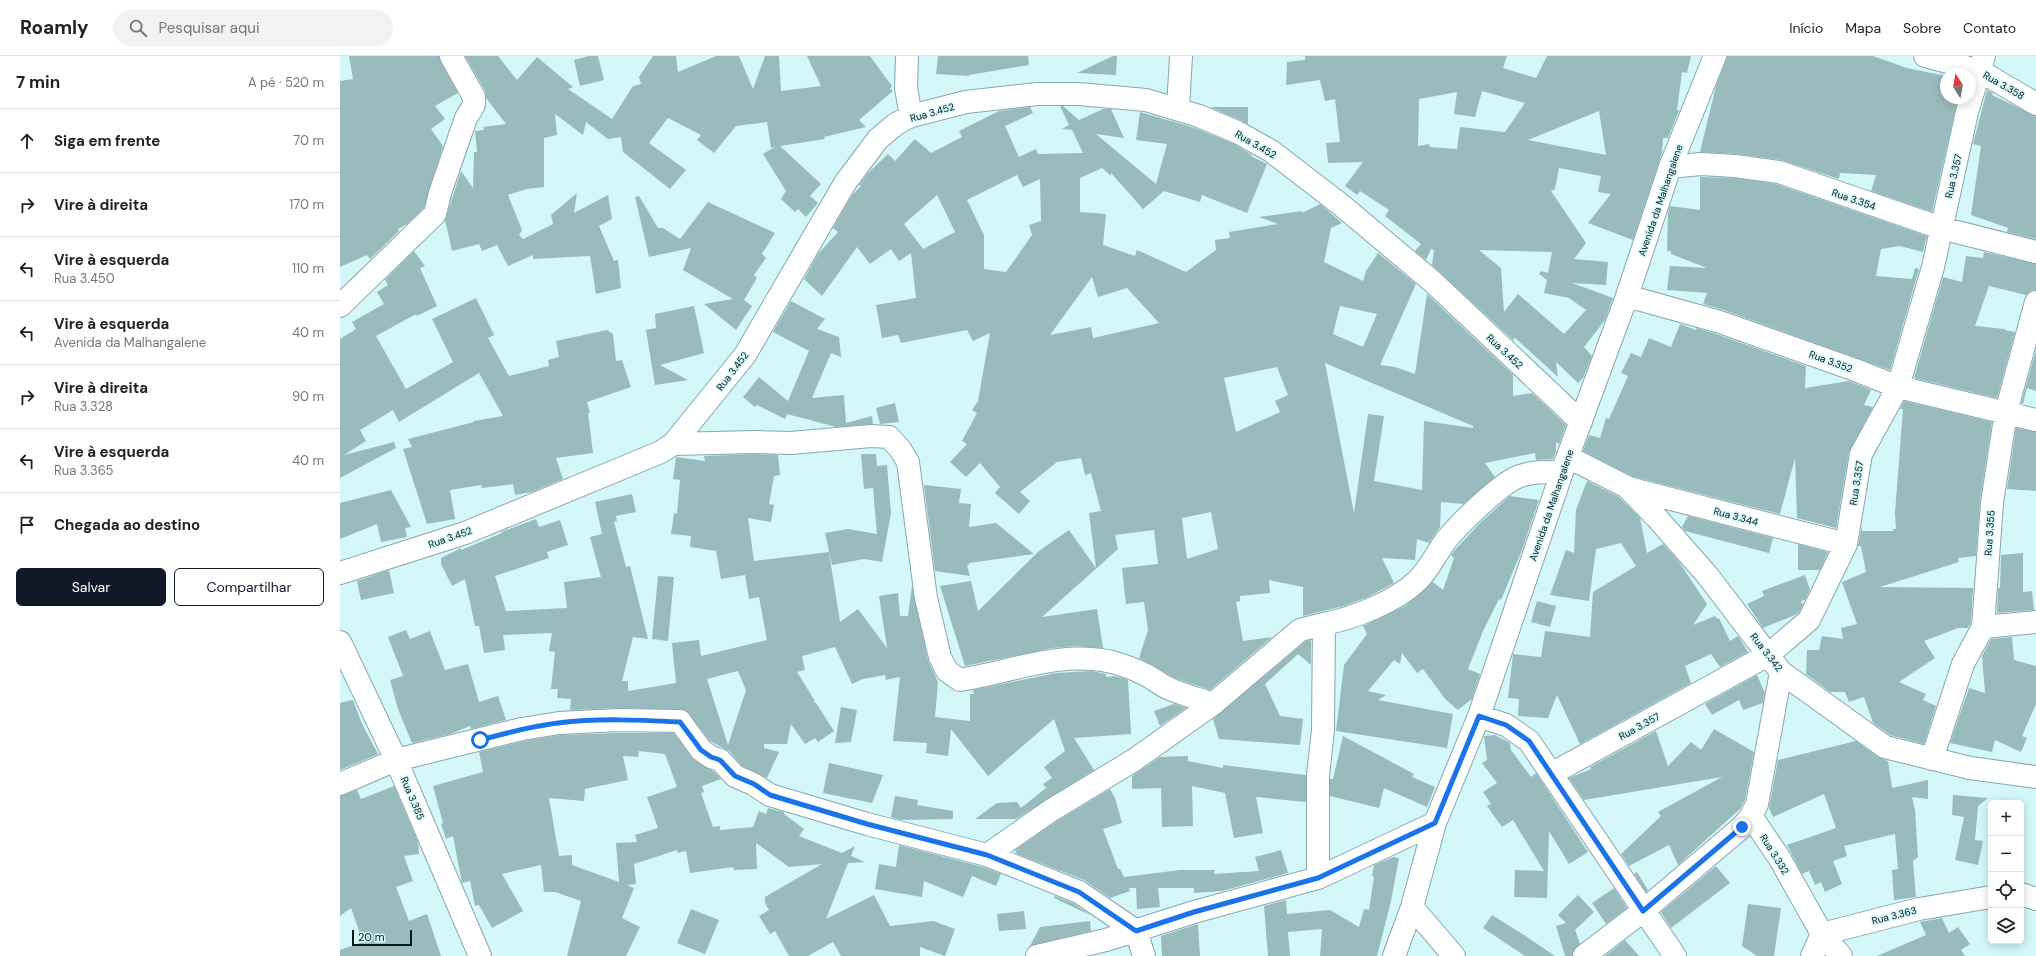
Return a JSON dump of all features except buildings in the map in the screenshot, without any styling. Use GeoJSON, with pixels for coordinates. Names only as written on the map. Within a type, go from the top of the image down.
{"type":"FeatureCollection","features":[{"type":"Feature","properties":{"kind":"street"},"geometry":{"type":"LineString","coordinates":[[340,306],[435,214],[440,193],[466,118],[474,105],[474,97],[451,56]]}},
{"type":"Feature","properties":{"kind":"street"},"geometry":{"type":"LineString","coordinates":[[907,56],[906,88],[911,116]]}},
{"type":"Feature","properties":{"kind":"street"},"geometry":{"type":"LineString","coordinates":[[1178,109],[1181,56]]}},
{"type":"Feature","properties":{"kind":"street","name":"Avenida da Malhangalene"},"geometry":{"type":"LineString","coordinates":[[1394,956],[1412,907],[1435,823],[1479,716],[1565,465],[1627,296],[1670,167],[1715,56]]}},
{"type":"Feature","properties":{"kind":"street","name":"Rua 3.358"},"geometry":{"type":"LineString","coordinates":[[1925,56],[1982,63],[2036,104]]}},
{"type":"Feature","properties":{"kind":"street","name":"Rua 3.357"},"geometry":{"type":"LineString","coordinates":[[1551,774],[1768,655],[1809,620],[1846,544],[1861,454],[1898,387],[1933,267],[1967,112],[1982,63]]}},
{"type":"Feature","properties":{"kind":"street","name":"Rua 3.452"},"geometry":{"type":"LineString","coordinates":[[340,573],[465,533],[661,452],[673,444],[745,355],[846,183],[878,139],[896,124],[911,116],[966,102],[1036,94],[1079,94],[1146,100],[1178,109],[1237,132],[1271,151],[1340,204],[1433,282],[1581,422]]}},
{"type":"Feature","properties":{"kind":"street","name":"Rua 3.354"},"geometry":{"type":"LineString","coordinates":[[1670,167],[1701,164],[1735,166],[1779,172],[1941,228],[2036,252]]}},
{"type":"Feature","properties":{"kind":"street","name":"Rua 3.352"},"geometry":{"type":"LineString","coordinates":[[1627,296],[1720,322],[1858,370],[1898,387],[2036,420]]}},
{"type":"Feature","properties":{"kind":"street","name":"Rua 3.355"},"geometry":{"type":"LineString","coordinates":[[1932,759],[1963,664],[1984,627],[1992,503],[2006,412],[2036,302]]}},
{"type":"Feature","properties":{"kind":"street"},"geometry":{"type":"LineString","coordinates":[[673,444],[754,442],[791,443],[871,436],[888,437],[900,449],[908,462],[926,598],[940,657],[947,671],[960,680],[980,677],[1008,668],[1071,657],[1098,660],[1128,667],[1144,674],[1169,689],[1213,704]]}},
{"type":"Feature","properties":{"kind":"street"},"geometry":{"type":"LineString","coordinates":[[987,855],[1050,811],[1134,760],[1213,704],[1300,630],[1341,620],[1385,603],[1417,581],[1448,538],[1507,483],[1520,476],[1565,465]]}},
{"type":"Feature","properties":{"kind":"street","name":"Rua 3.342"},"geometry":{"type":"LineString","coordinates":[[1565,465],[1626,487],[1657,518],[1708,576],[1781,672],[1885,747],[1970,768],[2036,777]]}},
{"type":"Feature","properties":{"kind":"street","name":"Rua 3.344"},"geometry":{"type":"LineString","coordinates":[[1626,487],[1846,544]]}},
{"type":"Feature","properties":{"kind":"street"},"geometry":{"type":"LineString","coordinates":[[1984,627],[2036,622]]}},
{"type":"Feature","properties":{"kind":"street"},"geometry":{"type":"LineString","coordinates":[[1318,878],[1318,775],[1323,730],[1324,624]]}},
{"type":"Feature","properties":{"kind":"street","name":"Rua 3.385"},"geometry":{"type":"LineString","coordinates":[[340,642],[396,760],[480,956]]}},
{"type":"Feature","properties":{"kind":"street"},"geometry":{"type":"LineString","coordinates":[[1584,956],[1643,911],[1742,827],[1750,816],[1757,804],[1781,672]]}},
{"type":"Feature","properties":{"kind":"street"},"geometry":{"type":"LineString","coordinates":[[1479,716],[1506,725],[1529,741],[1675,956]]}},
{"type":"Feature","properties":{"kind":"street"},"geometry":{"type":"LineString","coordinates":[[340,784],[396,760],[522,729],[559,723],[619,720],[680,722],[701,750],[711,757],[720,760],[735,776],[754,784],[770,795],[867,824],[987,855],[1079,892],[1136,931],[1144,956]]}},
{"type":"Feature","properties":{"kind":"street","name":"Rua 3.332"},"geometry":{"type":"LineString","coordinates":[[1750,816],[1780,859],[1822,934],[1841,956]]}},
{"type":"Feature","properties":{"kind":"street"},"geometry":{"type":"LineString","coordinates":[[1037,956],[1106,940],[1194,912],[1318,878],[1435,823]]}},
{"type":"Feature","properties":{"kind":"street"},"geometry":{"type":"LineString","coordinates":[[2024,895],[2036,899]]}},
{"type":"Feature","properties":{"kind":"street","name":"Rua 3.363"},"geometry":{"type":"LineString","coordinates":[[1822,934],[1919,909],[1988,898]]}},
{"type":"Feature","properties":{"kind":"street"},"geometry":{"type":"LineString","coordinates":[[1412,907],[1454,956]]}},
{"type":"Feature","properties":{"kind":"street"},"geometry":{"type":"LineString","coordinates":[[1812,956],[1822,934]]}},
{"type":"Feature","properties":{"kind":"route"},"geometry":{"type":"LineString","coordinates":[[480,740],[522,729],[559,723],[619,720],[680,722],[701,750],[711,757],[720,760],[735,776],[754,784],[770,795],[867,824],[987,855],[1079,892],[1136,931],[1194,912],[1318,878],[1435,823],[1479,716],[1506,725],[1529,741],[1643,911],[1742,827]]}}]}
